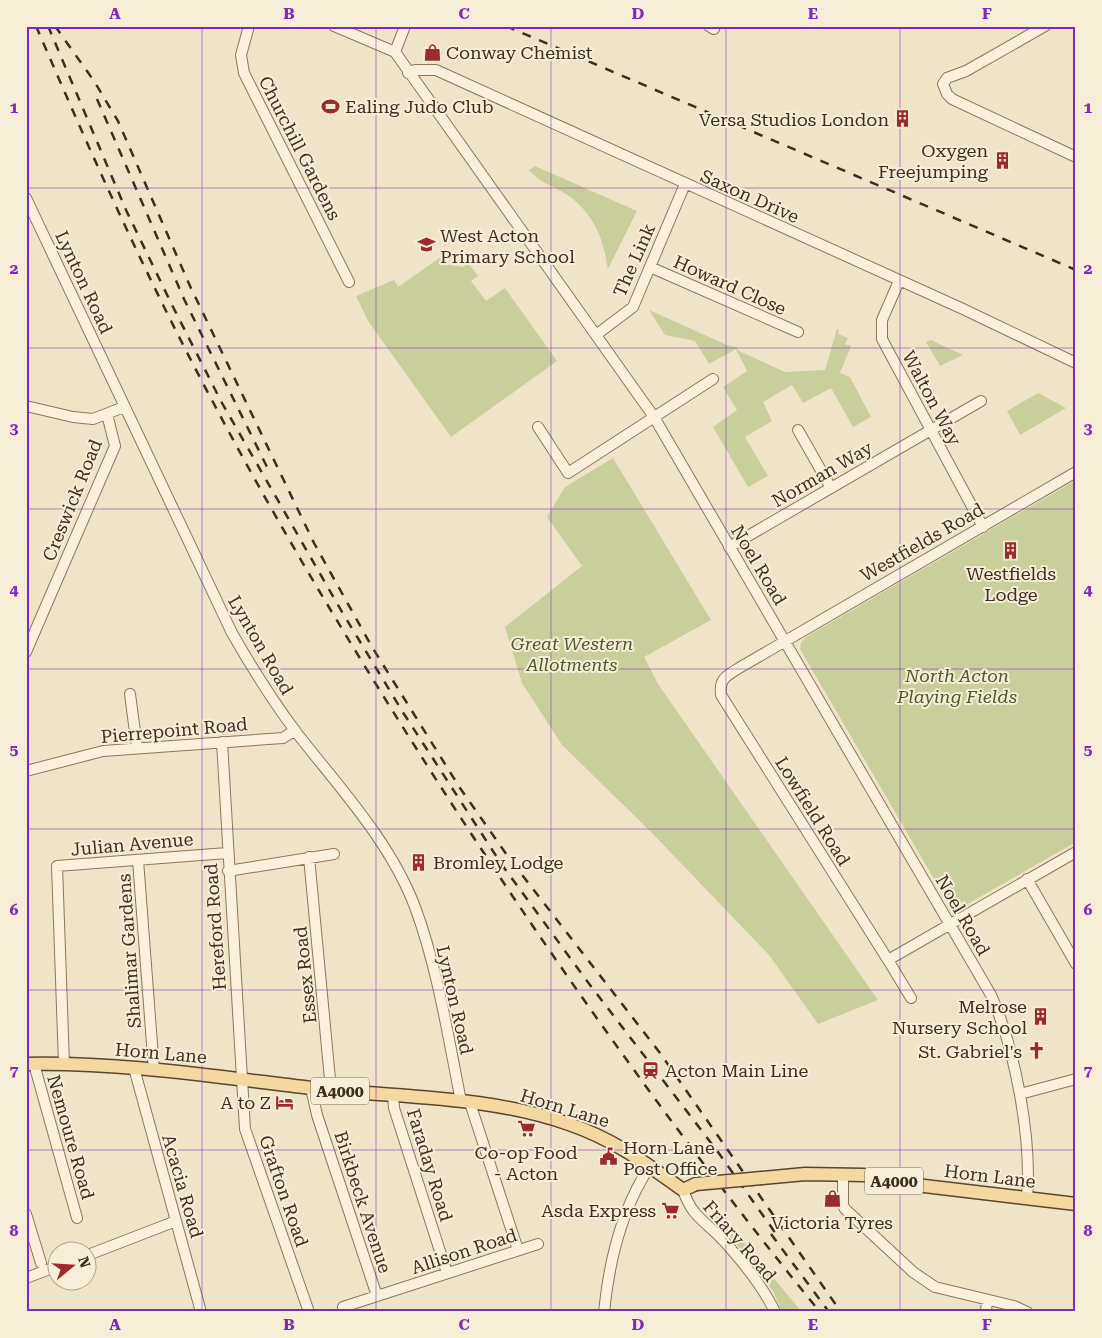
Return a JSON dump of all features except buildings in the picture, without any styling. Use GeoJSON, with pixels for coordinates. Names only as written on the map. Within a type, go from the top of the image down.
{"type":"FeatureCollection","features":[{"type":"Feature","properties":{"kind":"main road","name":"Horn Lane"},"geometry":{"type":"LineString","coordinates":[[30,1064],[134,1068],[311,1088],[466,1102],[520,1110],[568,1124],[610,1140],[683,1190],[696,1184],[805,1174],[843,1174],[1076,1204]]}},
{"type":"Feature","properties":{"kind":"street","name":"Churchill Gardens"},"geometry":{"type":"LineString","coordinates":[[248,26],[241,55],[244,73],[349,282]]}},
{"type":"Feature","properties":{"kind":"street"},"geometry":{"type":"LineString","coordinates":[[334,26],[395,52],[405,26]]}},
{"type":"Feature","properties":{"kind":"street"},"geometry":{"type":"LineString","coordinates":[[710,26],[714,29],[715,26]]}},
{"type":"Feature","properties":{"kind":"street"},"geometry":{"type":"LineString","coordinates":[[1045,26],[966,71],[947,78],[943,84],[947,94],[952,99],[1076,157]]}},
{"type":"Feature","properties":{"kind":"street","name":"Noel Road"},"geometry":{"type":"LineString","coordinates":[[395,52],[408,73],[654,417],[786,641],[997,1009],[1020,1094],[1026,1145],[1026,1198]]}},
{"type":"Feature","properties":{"kind":"street","name":"Saxon Drive"},"geometry":{"type":"LineString","coordinates":[[408,73],[415,70],[436,70],[963,309],[1076,363]]}},
{"type":"Feature","properties":{"kind":"street","name":"The Link"},"geometry":{"type":"LineString","coordinates":[[596,335],[633,307],[685,184]]}},
{"type":"Feature","properties":{"kind":"street","name":"Lynton Road"},"geometry":{"type":"LineString","coordinates":[[26,198],[232,634],[268,694],[361,815],[390,859],[414,906],[435,974],[466,1102],[518,1250]]}},
{"type":"Feature","properties":{"kind":"street","name":"Howard Close"},"geometry":{"type":"LineString","coordinates":[[650,267],[798,332]]}},
{"type":"Feature","properties":{"kind":"street","name":"Walton Way"},"geometry":{"type":"LineString","coordinates":[[899,281],[882,320],[881,334],[884,344],[982,527]]}},
{"type":"Feature","properties":{"kind":"street"},"geometry":{"type":"LineString","coordinates":[[538,427],[568,473],[713,378]]}},
{"type":"Feature","properties":{"kind":"street","name":"Norman Way"},"geometry":{"type":"LineString","coordinates":[[729,546],[981,401]]}},
{"type":"Feature","properties":{"kind":"street"},"geometry":{"type":"LineString","coordinates":[[26,406],[78,418],[94,419],[124,407]]}},
{"type":"Feature","properties":{"kind":"street","name":"Creswick Road"},"geometry":{"type":"LineString","coordinates":[[26,652],[115,446],[106,414]]}},
{"type":"Feature","properties":{"kind":"street"},"geometry":{"type":"LineString","coordinates":[[798,430],[831,488]]}},
{"type":"Feature","properties":{"kind":"street","name":"Westfields Road"},"geometry":{"type":"LineString","coordinates":[[786,641],[1076,472]]}},
{"type":"Feature","properties":{"kind":"street","name":"Lowfield Road"},"geometry":{"type":"LineString","coordinates":[[786,641],[724,678],[720,685],[721,695],[911,998]]}},
{"type":"Feature","properties":{"kind":"street"},"geometry":{"type":"LineString","coordinates":[[130,694],[137,747]]}},
{"type":"Feature","properties":{"kind":"street","name":"Pierrepoint Road"},"geometry":{"type":"LineString","coordinates":[[26,772],[103,751],[137,747],[283,738],[295,730]]}},
{"type":"Feature","properties":{"kind":"street","name":"Hereford Road"},"geometry":{"type":"LineString","coordinates":[[222,742],[228,871],[242,1079]]}},
{"type":"Feature","properties":{"kind":"street"},"geometry":{"type":"LineString","coordinates":[[888,960],[1076,852]]}},
{"type":"Feature","properties":{"kind":"street","name":"Julian Avenue"},"geometry":{"type":"LineString","coordinates":[[64,1064],[57,866],[227,853]]}},
{"type":"Feature","properties":{"kind":"street"},"geometry":{"type":"LineString","coordinates":[[228,871],[334,854]]}},
{"type":"Feature","properties":{"kind":"street","name":"Essex Road"},"geometry":{"type":"LineString","coordinates":[[309,857],[331,1090]]}},
{"type":"Feature","properties":{"kind":"street","name":"Shalimar Gardens"},"geometry":{"type":"LineString","coordinates":[[138,860],[154,1070]]}},
{"type":"Feature","properties":{"kind":"street"},"geometry":{"type":"LineString","coordinates":[[1027,879],[1076,964]]}},
{"type":"Feature","properties":{"kind":"street","name":"Nemoure Road"},"geometry":{"type":"LineString","coordinates":[[30,1064],[77,1218]]}},
{"type":"Feature","properties":{"kind":"street","name":"Acacia Road"},"geometry":{"type":"LineString","coordinates":[[134,1068],[201,1312]]}},
{"type":"Feature","properties":{"kind":"street","name":"Grafton Road"},"geometry":{"type":"LineString","coordinates":[[242,1079],[245,1129],[309,1312]]}},
{"type":"Feature","properties":{"kind":"street"},"geometry":{"type":"LineString","coordinates":[[1020,1094],[1076,1079]]}},
{"type":"Feature","properties":{"kind":"street","name":"Birkbeck Avenue"},"geometry":{"type":"LineString","coordinates":[[311,1088],[317,1115],[376,1296]]}},
{"type":"Feature","properties":{"kind":"street","name":"Faraday Road"},"geometry":{"type":"LineString","coordinates":[[392,1095],[394,1108],[446,1273]]}},
{"type":"Feature","properties":{"kind":"street"},"geometry":{"type":"LineString","coordinates":[[604,1312],[612,1257],[639,1182],[650,1166]]}},
{"type":"Feature","properties":{"kind":"street"},"geometry":{"type":"LineString","coordinates":[[843,1174],[843,1206],[845,1209],[913,1272],[935,1287],[1014,1306],[1027,1312]]}},
{"type":"Feature","properties":{"kind":"street","name":"Friary Road"},"geometry":{"type":"LineString","coordinates":[[683,1190],[690,1208],[742,1263],[769,1298],[775,1312]]}},
{"type":"Feature","properties":{"kind":"street"},"geometry":{"type":"LineString","coordinates":[[26,1214],[41,1263]]}},
{"type":"Feature","properties":{"kind":"street"},"geometry":{"type":"LineString","coordinates":[[98,1251],[176,1221]]}},
{"type":"Feature","properties":{"kind":"street","name":"Allison Road"},"geometry":{"type":"LineString","coordinates":[[343,1307],[538,1244]]}},
{"type":"Feature","properties":{"kind":"street"},"geometry":{"type":"LineString","coordinates":[[26,1278],[48,1270]]}},
{"type":"Feature","properties":{"kind":"street"},"geometry":{"type":"LineString","coordinates":[[986,1300],[986,1312]]}},
{"type":"Feature","properties":{"kind":"green space"},"geometry":{"type":"Polygon","coordinates":[[[535,166],[637,211],[608,269],[602,241],[589,216],[569,196],[533,175],[529,170],[535,166]]]}},
{"type":"Feature","properties":{"kind":"green space"},"geometry":{"type":"Polygon","coordinates":[[[441,257],[445,264],[463,267],[468,263],[478,276],[471,281],[486,301],[505,288],[557,361],[451,437],[368,321],[356,296],[394,280],[398,287],[441,257]]]}},
{"type":"Feature","properties":{"kind":"green space"},"geometry":{"type":"Polygon","coordinates":[[[649,310],[727,345],[736,347],[739,351],[785,372],[825,370],[837,329],[839,329],[838,334],[848,338],[845,344],[851,346],[840,373],[850,377],[871,417],[853,427],[831,388],[803,403],[792,385],[763,402],[772,421],[745,437],[768,476],[748,487],[713,427],[737,410],[723,387],[747,371],[736,349],[709,364],[695,341],[665,335],[649,310]]]}},
{"type":"Feature","properties":{"kind":"green space"},"geometry":{"type":"Polygon","coordinates":[[[931,340],[963,355],[940,366],[926,342],[931,340]]]}},
{"type":"Feature","properties":{"kind":"green space"},"geometry":{"type":"Polygon","coordinates":[[[1038,393],[1066,408],[1020,435],[1007,411],[1038,393]]]}},
{"type":"Feature","properties":{"kind":"green space","name":"Great Western Allotments"},"geometry":{"type":"Polygon","coordinates":[[[613,458],[711,620],[644,657],[658,684],[878,1000],[818,1024],[769,955],[651,832],[562,745],[522,683],[505,627],[582,566],[547,517],[565,487],[613,458]]]}},
{"type":"Feature","properties":{"kind":"green space","name":"North Acton Playing Fields"},"geometry":{"type":"Polygon","coordinates":[[[1076,480],[1076,842],[959,909],[951,908],[800,649],[801,642],[806,637],[1076,480]]]}},
{"type":"Feature","properties":{"kind":"green space"},"geometry":{"type":"Polygon","coordinates":[[[710,1202],[802,1312],[782,1312],[773,1291],[706,1205],[710,1202]]]}},
{"type":"Feature","properties":{"kind":"railway"},"geometry":{"type":"LineString","coordinates":[[36,26],[121,217],[166,311],[239,451],[346,635],[475,840],[617,1047],[716,1181],[820,1312]]}},
{"type":"Feature","properties":{"kind":"railway"},"geometry":{"type":"LineString","coordinates":[[48,26],[126,210],[172,305],[222,403],[342,612],[404,714],[502,865],[590,985],[718,1152],[779,1238]]}},
{"type":"Feature","properties":{"kind":"railway"},"geometry":{"type":"LineString","coordinates":[[55,26],[94,81],[118,121],[190,286],[314,543],[372,647],[460,788],[509,858],[660,1053],[841,1312]]}},
{"type":"Feature","properties":{"kind":"railway"},"geometry":{"type":"LineString","coordinates":[[506,26],[1076,270]]}},
{"type":"Feature","properties":{"kind":"railway"},"geometry":{"type":"LineString","coordinates":[[97,99],[184,299],[270,473]]}},
{"type":"Feature","properties":{"kind":"railway"},"geometry":{"type":"LineString","coordinates":[[771,1234],[829,1312]]}},
{"type":"Feature","properties":{"kind":"place","name":"Conway Chemist"},"geometry":{"type":"Point","coordinates":[432,52]}},
{"type":"Feature","properties":{"kind":"place","name":"Ealing Judo Club"},"geometry":{"type":"Point","coordinates":[331,106]}},
{"type":"Feature","properties":{"kind":"place","name":"Versa Studios London"},"geometry":{"type":"Point","coordinates":[903,119]}},
{"type":"Feature","properties":{"kind":"place","name":"Oxygen Freejumping"},"geometry":{"type":"Point","coordinates":[1002,160]}},
{"type":"Feature","properties":{"kind":"place","name":"West Acton Primary School"},"geometry":{"type":"Point","coordinates":[426,245]}},
{"type":"Feature","properties":{"kind":"place","name":"Westfields Lodge"},"geometry":{"type":"Point","coordinates":[1011,550]}},
{"type":"Feature","properties":{"kind":"place","name":"Bromley Lodge"},"geometry":{"type":"Point","coordinates":[419,862]}},
{"type":"Feature","properties":{"kind":"place","name":"Melrose Nursery School"},"geometry":{"type":"Point","coordinates":[1041,1016]}},
{"type":"Feature","properties":{"kind":"place","name":"St. Gabriel's"},"geometry":{"type":"Point","coordinates":[1036,1051]}},
{"type":"Feature","properties":{"kind":"place","name":"Acton Main Line"},"geometry":{"type":"Point","coordinates":[651,1070]}},
{"type":"Feature","properties":{"kind":"place","name":"A to Z"},"geometry":{"type":"Point","coordinates":[285,1102]}},
{"type":"Feature","properties":{"kind":"place","name":"Co-op Food - Acton"},"geometry":{"type":"Point","coordinates":[526,1129]}},
{"type":"Feature","properties":{"kind":"place","name":"Horn Lane Post Office"},"geometry":{"type":"Point","coordinates":[609,1157]}},
{"type":"Feature","properties":{"kind":"place","name":"Victoria Tyres"},"geometry":{"type":"Point","coordinates":[832,1199]}},
{"type":"Feature","properties":{"kind":"place","name":"Asda Express"},"geometry":{"type":"Point","coordinates":[670,1210]}}]}
